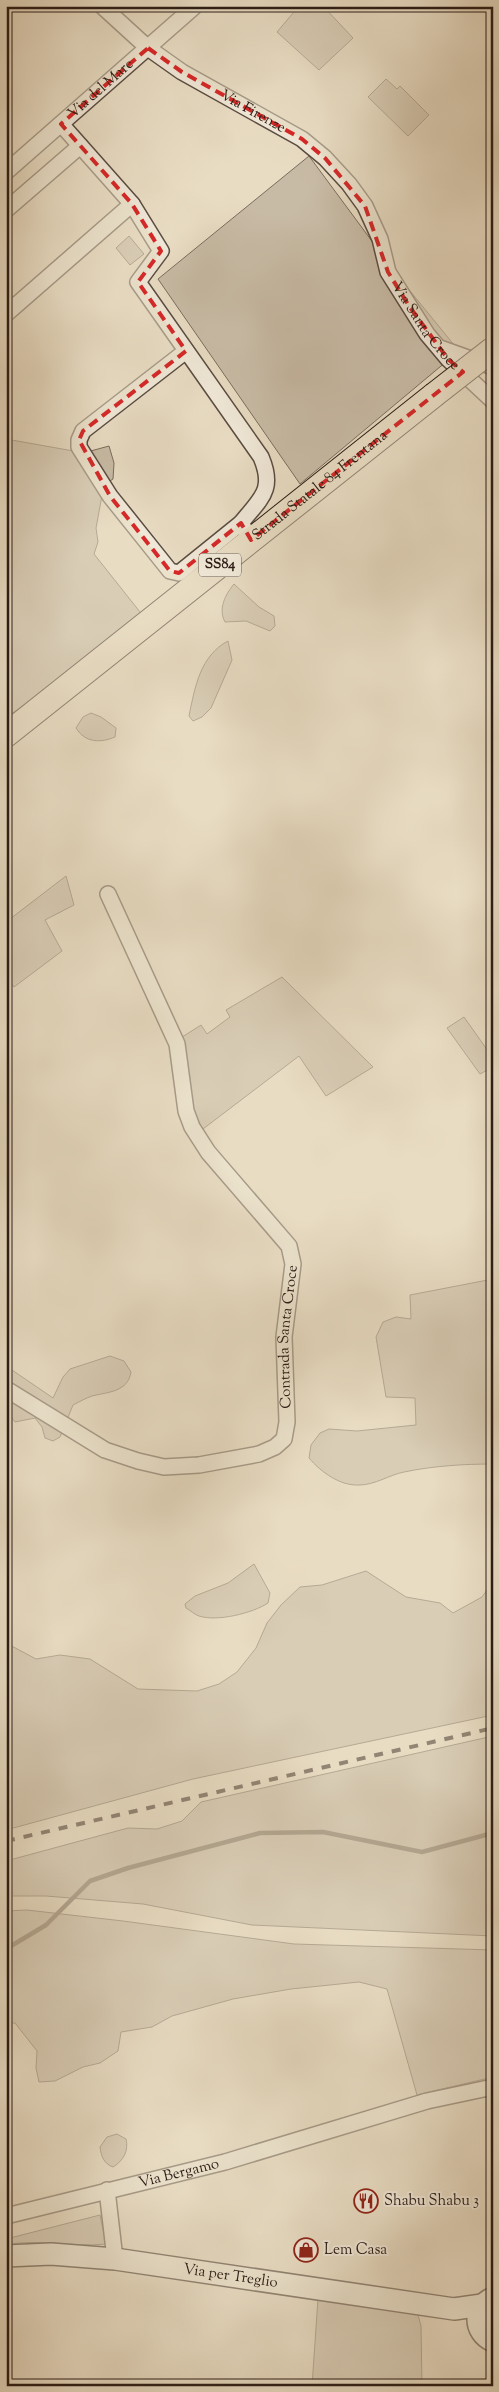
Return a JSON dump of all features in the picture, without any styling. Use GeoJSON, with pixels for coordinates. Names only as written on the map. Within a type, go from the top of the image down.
{"type":"FeatureCollection","features":[{"type":"Feature","properties":{"kind":"main road","name":"Strada Statale 84 Frentana"},"geometry":{"type":"LineString","coordinates":[[6,735],[246,532],[434,395],[493,349]]}},
{"type":"Feature","properties":{"kind":"main road","name":"Via per Treglio"},"geometry":{"type":"LineString","coordinates":[[6,2256],[51,2254],[115,2259],[454,2309],[488,2302]]}},
{"type":"Feature","properties":{"kind":"main road"},"geometry":{"type":"LineString","coordinates":[[488,2302],[478,2314],[488,2338]]}},
{"type":"Feature","properties":{"kind":"main road","name":"Via per Treglio"},"geometry":{"type":"LineString","coordinates":[[454,2309],[488,2338]]}},
{"type":"Feature","properties":{"kind":"street","name":"Via Firenze"},"geometry":{"type":"LineString","coordinates":[[102,6],[148,48],[182,72],[302,138],[325,158],[354,191],[365,206],[380,239]]}},
{"type":"Feature","properties":{"kind":"street","name":"Via del Mare"},"geometry":{"type":"LineString","coordinates":[[6,172],[195,6]]}},
{"type":"Feature","properties":{"kind":"street"},"geometry":{"type":"LineString","coordinates":[[61,124],[132,204],[160,251],[138,282],[261,457],[268,473],[267,490],[246,532],[179,573],[170,571],[110,496],[79,447],[79,440],[83,431],[186,351]]}},
{"type":"Feature","properties":{"kind":"street"},"geometry":{"type":"LineString","coordinates":[[6,210],[80,146]]}},
{"type":"Feature","properties":{"kind":"street"},"geometry":{"type":"LineString","coordinates":[[6,314],[132,204]]}},
{"type":"Feature","properties":{"kind":"street","name":"Via Santa Croce"},"geometry":{"type":"LineString","coordinates":[[380,239],[388,272],[427,334],[448,359],[493,401]]}},
{"type":"Feature","properties":{"kind":"street"},"geometry":{"type":"LineString","coordinates":[[439,348],[493,367]]}},
{"type":"Feature","properties":{"kind":"street","name":"Contrada Santa Croce"},"geometry":{"type":"LineString","coordinates":[[6,1389],[104,1450],[164,1467],[199,1465],[259,1454],[276,1447],[284,1440],[286,1422],[284,1337],[293,1264],[289,1246],[208,1152],[192,1127],[186,1111],[176,1044],[108,894]]}},
{"type":"Feature","properties":{"kind":"street","name":"Via Bergamo"},"geometry":{"type":"LineString","coordinates":[[6,2216],[225,2162],[427,2101],[493,2087]]}},
{"type":"Feature","properties":{"kind":"street"},"geometry":{"type":"LineString","coordinates":[[107,2190],[115,2259]]}},
{"type":"Feature","properties":{"kind":"highlighted area"},"geometry":{"type":"Polygon","coordinates":[[[148,48],[182,72],[302,139],[325,158],[365,206],[388,272],[409,306],[448,359],[463,372],[251,540],[241,523],[179,573],[170,571],[110,496],[79,440],[83,431],[186,351],[138,282],[161,251],[132,204],[61,124],[148,48]]]}},
{"type":"Feature","properties":{"kind":"shaded area"},"geometry":{"type":"Polygon","coordinates":[[[299,6],[323,6],[353,38],[319,70],[277,32],[299,6]]]}},
{"type":"Feature","properties":{"kind":"shaded area"},"geometry":{"type":"Polygon","coordinates":[[[386,79],[397,89],[400,86],[429,115],[408,136],[368,97],[386,79]]]}},
{"type":"Feature","properties":{"kind":"shaded area"},"geometry":{"type":"Polygon","coordinates":[[[309,156],[397,275],[459,351],[300,484],[158,279],[309,156]]]}},
{"type":"Feature","properties":{"kind":"shaded area"},"geometry":{"type":"Polygon","coordinates":[[[129,236],[144,254],[130,265],[116,248],[129,236]]]}},
{"type":"Feature","properties":{"kind":"shaded area"},"geometry":{"type":"Polygon","coordinates":[[[6,439],[79,452],[87,452],[109,446],[114,463],[113,479],[104,485],[96,528],[98,542],[94,554],[144,617],[13,713],[6,711],[6,439]]]}},
{"type":"Feature","properties":{"kind":"shaded area"},"geometry":{"type":"Polygon","coordinates":[[[234,584],[259,607],[274,616],[275,626],[270,631],[246,621],[225,622],[222,607],[234,584]]]}},
{"type":"Feature","properties":{"kind":"shaded area"},"geometry":{"type":"Polygon","coordinates":[[[228,641],[232,660],[211,708],[202,717],[193,721],[189,716],[200,673],[211,655],[228,641]]]}},
{"type":"Feature","properties":{"kind":"shaded area"},"geometry":{"type":"Polygon","coordinates":[[[91,713],[101,717],[116,728],[115,737],[99,741],[84,737],[80,733],[76,728],[83,717],[91,713]]]}},
{"type":"Feature","properties":{"kind":"shaded area"},"geometry":{"type":"Polygon","coordinates":[[[66,876],[74,905],[45,920],[62,951],[14,987],[6,976],[6,922],[66,876]]]}},
{"type":"Feature","properties":{"kind":"shaded area"},"geometry":{"type":"Polygon","coordinates":[[[282,977],[373,1067],[326,1096],[299,1056],[199,1132],[192,1116],[179,1039],[201,1025],[207,1034],[230,1017],[226,1010],[282,977]]]}},
{"type":"Feature","properties":{"kind":"shaded area"},"geometry":{"type":"Polygon","coordinates":[[[464,1017],[493,1058],[493,1067],[480,1074],[447,1028],[464,1017]]]}},
{"type":"Feature","properties":{"kind":"shaded area"},"geometry":{"type":"Polygon","coordinates":[[[493,1279],[493,1464],[471,1464],[415,1470],[398,1473],[365,1485],[352,1485],[331,1477],[309,1458],[311,1445],[320,1433],[329,1429],[357,1431],[416,1425],[415,1398],[386,1397],[376,1337],[383,1322],[396,1317],[411,1319],[410,1295],[493,1279]]]}},
{"type":"Feature","properties":{"kind":"shaded area"},"geometry":{"type":"Polygon","coordinates":[[[110,1356],[124,1361],[131,1372],[126,1384],[111,1392],[92,1396],[73,1405],[60,1437],[53,1441],[45,1438],[42,1427],[35,1418],[15,1422],[11,1416],[6,1398],[6,1370],[12,1370],[53,1398],[63,1377],[70,1369],[110,1356]]]}},
{"type":"Feature","properties":{"kind":"shaded area"},"geometry":{"type":"Polygon","coordinates":[[[254,1564],[270,1593],[268,1603],[244,1613],[215,1618],[196,1615],[186,1608],[185,1604],[195,1596],[228,1583],[254,1564]]]}},
{"type":"Feature","properties":{"kind":"shaded area"},"geometry":{"type":"Polygon","coordinates":[[[366,1571],[406,1597],[440,1603],[453,1613],[482,1597],[493,1582],[493,1715],[193,1779],[6,1830],[6,1643],[36,1659],[60,1655],[90,1659],[138,1689],[197,1691],[219,1684],[237,1672],[256,1648],[267,1623],[281,1605],[300,1587],[322,1585],[366,1571]]]}},
{"type":"Feature","properties":{"kind":"shaded area"},"geometry":{"type":"Polygon","coordinates":[[[493,1736],[493,1936],[252,1925],[143,1904],[46,1896],[6,1896],[6,1861],[128,1828],[157,1829],[182,1821],[201,1802],[493,1736]]]}},
{"type":"Feature","properties":{"kind":"shaded area"},"geometry":{"type":"Polygon","coordinates":[[[27,1910],[294,1944],[493,1950],[493,2077],[417,2095],[387,1989],[359,1982],[291,1989],[233,1999],[172,2016],[152,2027],[121,2032],[118,2051],[100,2063],[83,2067],[55,2081],[39,2082],[36,2068],[37,2051],[15,2023],[6,2023],[6,1911],[27,1910]]]}},
{"type":"Feature","properties":{"kind":"shaded area"},"geometry":{"type":"Polygon","coordinates":[[[117,2134],[126,2139],[127,2148],[120,2162],[113,2167],[107,2164],[101,2154],[100,2147],[107,2137],[117,2134]]]}},
{"type":"Feature","properties":{"kind":"shaded area"},"geometry":{"type":"Polygon","coordinates":[[[100,2215],[106,2244],[81,2245],[31,2242],[6,2245],[6,2239],[100,2215]]]}},
{"type":"Feature","properties":{"kind":"shaded area"},"geometry":{"type":"Polygon","coordinates":[[[318,2299],[417,2311],[421,2326],[422,2386],[312,2386],[318,2299]]]}},
{"type":"Feature","properties":{"kind":"waterway"},"geometry":{"type":"LineString","coordinates":[[6,1949],[46,1925],[90,1881],[128,1868],[260,1833],[323,1832],[422,1852],[493,1833]]}},
{"type":"Feature","properties":{"kind":"railway"},"geometry":{"type":"LineString","coordinates":[[6,1841],[493,1728]]}},
{"type":"Feature","properties":{"kind":"place","name":"Shabu Shabu 3"},"geometry":{"type":"Point","coordinates":[366,2201]}},
{"type":"Feature","properties":{"kind":"place","name":"Lem Casa"},"geometry":{"type":"Point","coordinates":[306,2250]}}]}
